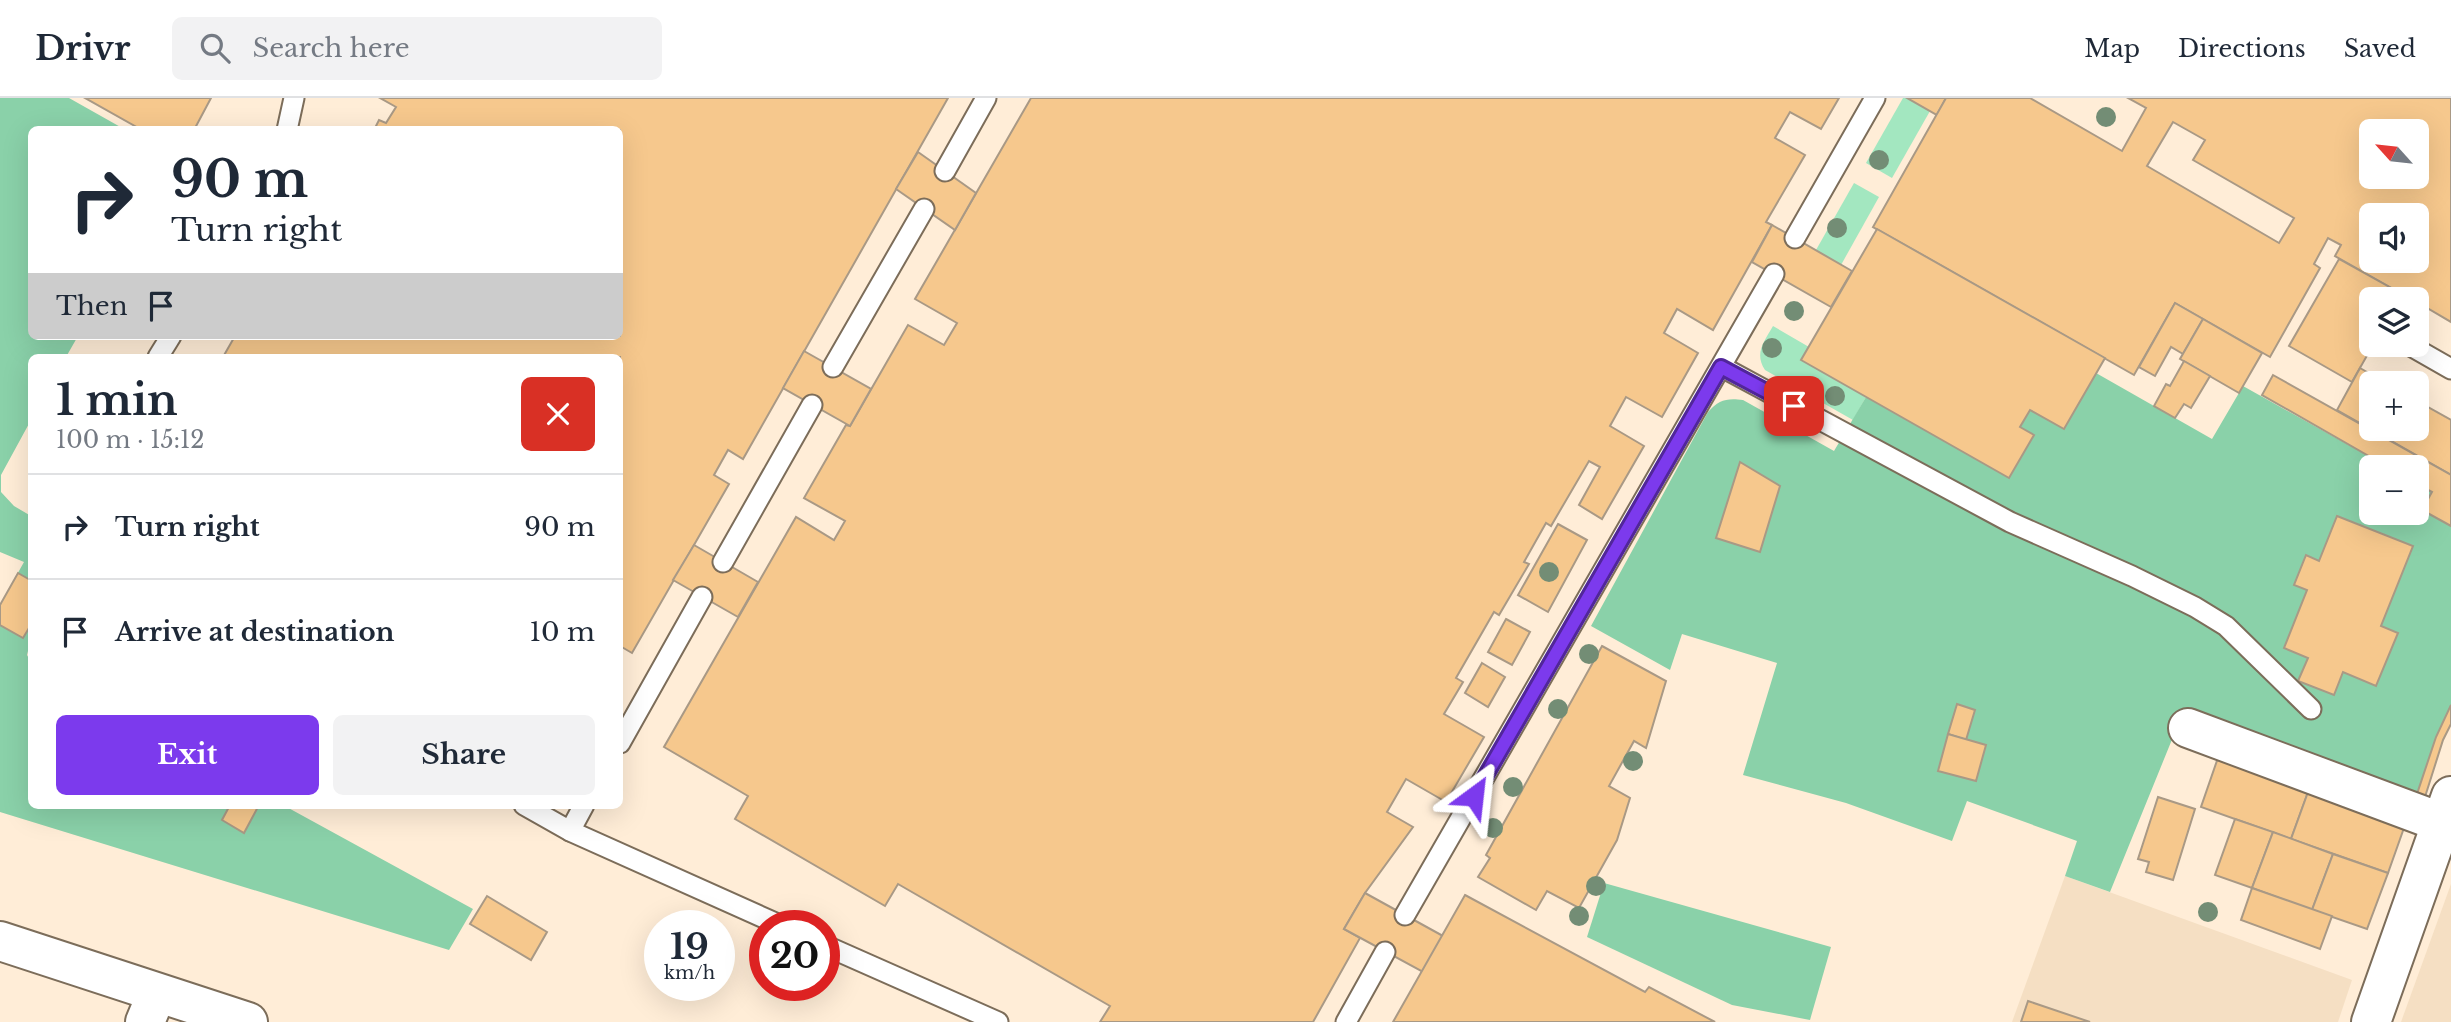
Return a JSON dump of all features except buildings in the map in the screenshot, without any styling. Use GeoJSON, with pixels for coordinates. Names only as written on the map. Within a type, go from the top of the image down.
{"type":"FeatureCollection","features":[{"type":"Feature","properties":{"kind":"street"},"geometry":{"type":"LineString","coordinates":[[2188,728],[2446,809],[2371,1022]]}},
{"type":"Feature","properties":{"kind":"street"},"geometry":{"type":"LineString","coordinates":[[0,942],[151,1007],[248,1022]]}},
{"type":"Feature","properties":{"kind":"lane"},"geometry":{"type":"LineString","coordinates":[[288,126],[294,98]]}},
{"type":"Feature","properties":{"kind":"lane"},"geometry":{"type":"LineString","coordinates":[[945,171],[986,98]]}},
{"type":"Feature","properties":{"kind":"lane"},"geometry":{"type":"LineString","coordinates":[[1795,238],[1875,98]]}},
{"type":"Feature","properties":{"kind":"lane"},"geometry":{"type":"LineString","coordinates":[[833,368],[924,209]]}},
{"type":"Feature","properties":{"kind":"lane"},"geometry":{"type":"LineString","coordinates":[[1405,915],[1774,274]]}},
{"type":"Feature","properties":{"kind":"lane"},"geometry":{"type":"LineString","coordinates":[[2429,356],[2451,369]]}},
{"type":"Feature","properties":{"kind":"lane"},"geometry":{"type":"LineString","coordinates":[[1721,367],[2010,522],[2195,607],[2226,626],[2311,709]]}},
{"type":"Feature","properties":{"kind":"lane"},"geometry":{"type":"LineString","coordinates":[[723,562],[812,405]]}},
{"type":"Feature","properties":{"kind":"lane"},"geometry":{"type":"LineString","coordinates":[[623,738],[702,597]]}},
{"type":"Feature","properties":{"kind":"lane"},"geometry":{"type":"LineString","coordinates":[[531,809],[570,831],[749,911]]}},
{"type":"Feature","properties":{"kind":"lane"},"geometry":{"type":"LineString","coordinates":[[570,831],[582,809]]}},
{"type":"Feature","properties":{"kind":"lane"},"geometry":{"type":"LineString","coordinates":[[840,952],[998,1022]]}},
{"type":"Feature","properties":{"kind":"lane"},"geometry":{"type":"LineString","coordinates":[[1346,1022],[1385,952]]}},
{"type":"Feature","properties":{"kind":"shaded area"},"geometry":{"type":"Polygon","coordinates":[[[2065,876],[2352,980],[2338,1022],[2012,1022],[2065,876]]]}},
{"type":"Feature","properties":{"kind":"shaded area"},"geometry":{"type":"Polygon","coordinates":[[[2451,884],[2451,1022],[2401,1022],[2451,884]]]}},
{"type":"Feature","properties":{"kind":"green space"},"geometry":{"type":"Polygon","coordinates":[[[0,98],[69,98],[119,126],[28,126],[28,340],[76,340],[68,354],[28,354],[28,426],[1,475],[1,492],[14,506],[28,514],[28,809],[290,809],[473,909],[449,950],[0,812],[0,605],[24,562],[0,552],[0,98]]]}},
{"type":"Feature","properties":{"kind":"green space"},"geometry":{"type":"Polygon","coordinates":[[[1903,98],[1930,111],[1892,178],[1866,163],[1903,98]]]}},
{"type":"Feature","properties":{"kind":"green space"},"geometry":{"type":"Polygon","coordinates":[[[1854,183],[1879,197],[1841,265],[1816,250],[1854,183]]]}},
{"type":"Feature","properties":{"kind":"green space"},"geometry":{"type":"Polygon","coordinates":[[[1773,326],[1809,347],[1802,360],[1866,397],[1853,420],[1765,370],[1760,353],[1773,326]]]}},
{"type":"Feature","properties":{"kind":"green space"},"geometry":{"type":"Polygon","coordinates":[[[2096,373],[2212,439],[2243,386],[2367,455],[2359,455],[2359,525],[2429,525],[2429,514],[2451,526],[2451,705],[2436,737],[2416,797],[2184,710],[2110,892],[2065,876],[2077,841],[1967,801],[1952,841],[1846,803],[1743,775],[1777,663],[1682,634],[1670,670],[1591,626],[1708,412],[1719,402],[1743,400],[1834,451],[1866,397],[2009,478],[2034,435],[2020,427],[2030,410],[2064,429],[2096,373]]]}},
{"type":"Feature","properties":{"kind":"green space"},"geometry":{"type":"Polygon","coordinates":[[[1604,883],[1831,947],[1810,1020],[1732,1005],[1587,937],[1604,883]]]}},
{"type":"Feature","properties":{"kind":"route"},"geometry":{"type":"LineString","coordinates":[[1474,796],[1721,367],[1794,406]]}}]}
